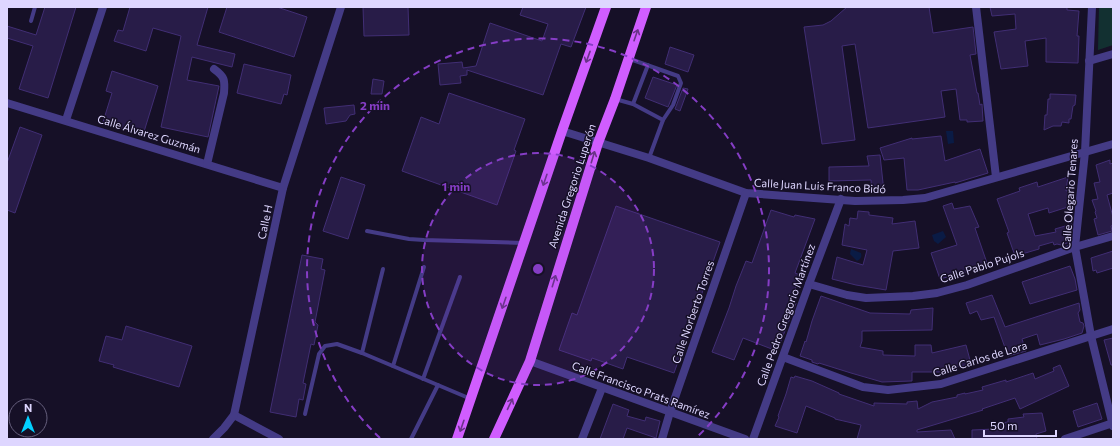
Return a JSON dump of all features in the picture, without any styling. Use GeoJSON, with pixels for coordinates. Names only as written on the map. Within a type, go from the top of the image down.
{"type":"FeatureCollection","features":[{"type":"Feature","properties":{"kind":"main road"},"geometry":{"type":"LineString","coordinates":[[457,439],[606,7]]}},
{"type":"Feature","properties":{"kind":"main road","name":"Avenida Gregorio Luperón"},"geometry":{"type":"LineString","coordinates":[[494,439],[530,361],[598,143],[615,99],[646,7]]}},
{"type":"Feature","properties":{"kind":"street"},"geometry":{"type":"LineString","coordinates":[[66,120],[103,7]]}},
{"type":"Feature","properties":{"kind":"street","name":"Calle H"},"geometry":{"type":"LineString","coordinates":[[213,439],[234,415],[283,188],[341,7]]}},
{"type":"Feature","properties":{"kind":"street"},"geometry":{"type":"LineString","coordinates":[[976,7],[996,177]]}},
{"type":"Feature","properties":{"kind":"street","name":"Calle Olegario Tenares"},"geometry":{"type":"LineString","coordinates":[[1092,7],[1085,152],[1075,247],[1091,336],[1113,424]]}},
{"type":"Feature","properties":{"kind":"street"},"geometry":{"type":"LineString","coordinates":[[1089,61],[1113,54]]}},
{"type":"Feature","properties":{"kind":"street"},"geometry":{"type":"LineString","coordinates":[[207,164],[224,93],[222,75],[214,69]]}},
{"type":"Feature","properties":{"kind":"street","name":"Calle Álvarez Guzmán"},"geometry":{"type":"LineString","coordinates":[[7,103],[283,188]]}},
{"type":"Feature","properties":{"kind":"street","name":"Calle Juan Luis Franco Bidó"},"geometry":{"type":"LineString","coordinates":[[562,131],[648,158],[746,193],[855,201],[884,201],[925,198],[1113,144]]}},
{"type":"Feature","properties":{"kind":"street","name":"Calle Norberto Torres"},"geometry":{"type":"LineString","coordinates":[[662,439],[746,193]]}},
{"type":"Feature","properties":{"kind":"street","name":"Calle Pedro Gregorio Martínez"},"geometry":{"type":"LineString","coordinates":[[753,439],[840,199]]}},
{"type":"Feature","properties":{"kind":"street","name":"Calle Pablo Pujols"},"geometry":{"type":"LineString","coordinates":[[809,284],[847,295],[866,298],[913,296],[937,293],[967,285],[1075,247],[1113,236]]}},
{"type":"Feature","properties":{"kind":"street","name":"Calle Carlos de Lora"},"geometry":{"type":"LineString","coordinates":[[783,357],[862,387],[888,390],[941,384],[1113,329]]}},
{"type":"Feature","properties":{"kind":"street","name":"Calle Francisco Prats Ramírez"},"geometry":{"type":"LineString","coordinates":[[530,361],[744,439]]}},
{"type":"Feature","properties":{"kind":"street"},"geometry":{"type":"LineString","coordinates":[[582,439],[602,388]]}},
{"type":"Feature","properties":{"kind":"street"},"geometry":{"type":"LineString","coordinates":[[234,415],[279,439]]}},
{"type":"Feature","properties":{"kind":"street"},"geometry":{"type":"LineString","coordinates":[[1065,439],[1113,424]]}},
{"type":"Feature","properties":{"kind":"lane"},"geometry":{"type":"LineString","coordinates":[[31,21],[35,7]]}},
{"type":"Feature","properties":{"kind":"lane"},"geometry":{"type":"LineString","coordinates":[[628,58],[678,76],[681,83],[673,105],[663,120],[648,158]]}},
{"type":"Feature","properties":{"kind":"lane"},"geometry":{"type":"LineString","coordinates":[[633,104],[648,65]]}},
{"type":"Feature","properties":{"kind":"lane"},"geometry":{"type":"LineString","coordinates":[[615,99],[633,104],[663,120]]}},
{"type":"Feature","properties":{"kind":"lane"},"geometry":{"type":"LineString","coordinates":[[367,231],[409,239],[524,243]]}},
{"type":"Feature","properties":{"kind":"lane"},"geometry":{"type":"LineString","coordinates":[[393,366],[424,267]]}},
{"type":"Feature","properties":{"kind":"lane"},"geometry":{"type":"LineString","coordinates":[[362,353],[383,268]]}},
{"type":"Feature","properties":{"kind":"lane"},"geometry":{"type":"LineString","coordinates":[[423,379],[460,277]]}},
{"type":"Feature","properties":{"kind":"lane"},"geometry":{"type":"LineString","coordinates":[[305,414],[319,354],[325,346],[337,344],[471,399]]}},
{"type":"Feature","properties":{"kind":"lane"},"geometry":{"type":"LineString","coordinates":[[411,439],[438,385]]}},
{"type":"Feature","properties":{"kind":"green space"},"geometry":{"type":"Polygon","coordinates":[[[1099,7],[1113,7],[1113,45],[1098,50],[1099,7]]]}},
{"type":"Feature","properties":{"kind":"water"},"geometry":{"type":"Polygon","coordinates":[[[946,131],[953,131],[954,143],[948,144],[946,131]]]}},
{"type":"Feature","properties":{"kind":"water"},"geometry":{"type":"Polygon","coordinates":[[[943,231],[946,237],[938,244],[934,241],[932,235],[943,231]]]}},
{"type":"Feature","properties":{"kind":"water"},"geometry":{"type":"Polygon","coordinates":[[[851,249],[861,253],[861,257],[857,261],[850,254],[851,249]]]}},
{"type":"Feature","properties":{"kind":"building"},"geometry":{"type":"Polygon","coordinates":[[[45,7],[76,7],[48,98],[19,89],[33,46],[7,38],[7,26],[36,35],[45,7]]]}},
{"type":"Feature","properties":{"kind":"building"},"geometry":{"type":"Polygon","coordinates":[[[130,7],[208,7],[197,45],[235,54],[232,67],[192,57],[187,80],[219,86],[208,137],[161,127],[181,36],[153,28],[146,51],[114,41],[118,30],[123,31],[130,7]]]}},
{"type":"Feature","properties":{"kind":"building"},"geometry":{"type":"Polygon","coordinates":[[[227,7],[277,7],[307,17],[294,57],[219,32],[227,7]]]}},
{"type":"Feature","properties":{"kind":"building"},"geometry":{"type":"Polygon","coordinates":[[[363,7],[408,7],[409,35],[364,36],[363,7]]]}},
{"type":"Feature","properties":{"kind":"building"},"geometry":{"type":"Polygon","coordinates":[[[523,7],[586,7],[571,47],[561,44],[543,95],[467,70],[467,75],[460,76],[461,83],[440,85],[438,64],[462,62],[463,68],[476,66],[490,23],[542,41],[548,24],[520,15],[523,7]]]}},
{"type":"Feature","properties":{"kind":"building"},"geometry":{"type":"Polygon","coordinates":[[[847,7],[929,7],[933,33],[973,27],[976,54],[970,55],[977,93],[980,105],[982,104],[983,121],[967,122],[967,120],[960,120],[956,89],[941,91],[945,117],[868,128],[855,44],[842,46],[855,140],[822,144],[804,27],[823,25],[831,21],[847,7]]]}},
{"type":"Feature","properties":{"kind":"building"},"geometry":{"type":"Polygon","coordinates":[[[990,7],[1067,7],[1067,10],[1079,11],[1077,36],[1079,36],[1078,63],[1046,62],[1046,38],[1025,41],[1028,66],[1001,69],[994,32],[1016,29],[1015,14],[992,16],[990,7]]]}},
{"type":"Feature","properties":{"kind":"building"},"geometry":{"type":"Polygon","coordinates":[[[670,47],[694,55],[688,72],[665,64],[670,47]]]}},
{"type":"Feature","properties":{"kind":"building"},"geometry":{"type":"Polygon","coordinates":[[[244,64],[291,75],[287,95],[284,94],[281,104],[237,93],[244,64]]]}},
{"type":"Feature","properties":{"kind":"building"},"geometry":{"type":"Polygon","coordinates":[[[112,71],[158,86],[143,135],[103,122],[112,93],[106,91],[112,71]]]}},
{"type":"Feature","properties":{"kind":"building"},"geometry":{"type":"Polygon","coordinates":[[[653,77],[677,85],[668,107],[645,98],[653,77]]]}},
{"type":"Feature","properties":{"kind":"building"},"geometry":{"type":"Polygon","coordinates":[[[373,79],[384,81],[382,94],[371,94],[373,79]]]}},
{"type":"Feature","properties":{"kind":"building"},"geometry":{"type":"Polygon","coordinates":[[[683,88],[688,89],[680,111],[675,109],[683,88]]]}},
{"type":"Feature","properties":{"kind":"building"},"geometry":{"type":"Polygon","coordinates":[[[449,93],[525,119],[514,150],[516,151],[497,205],[402,171],[421,117],[439,124],[449,93]]]}},
{"type":"Feature","properties":{"kind":"building"},"geometry":{"type":"Polygon","coordinates":[[[1050,94],[1076,95],[1075,105],[1073,106],[1069,123],[1062,122],[1061,126],[1053,126],[1044,130],[1045,115],[1047,115],[1048,99],[1050,99],[1050,94]]]}},
{"type":"Feature","properties":{"kind":"building"},"geometry":{"type":"Polygon","coordinates":[[[354,105],[355,114],[350,115],[346,121],[326,124],[324,108],[354,105]]]}},
{"type":"Feature","properties":{"kind":"building"},"geometry":{"type":"Polygon","coordinates":[[[20,127],[42,135],[15,213],[7,210],[7,163],[20,127]]]}},
{"type":"Feature","properties":{"kind":"building"},"geometry":{"type":"Polygon","coordinates":[[[941,136],[945,161],[980,149],[988,173],[955,183],[918,190],[907,190],[904,158],[884,160],[880,148],[912,138],[941,136]]]}},
{"type":"Feature","properties":{"kind":"building"},"geometry":{"type":"Polygon","coordinates":[[[880,155],[884,192],[872,193],[871,180],[829,181],[829,167],[869,166],[867,156],[880,155]]]}},
{"type":"Feature","properties":{"kind":"building"},"geometry":{"type":"Polygon","coordinates":[[[1110,160],[1110,164],[1113,163],[1113,193],[1107,195],[1113,217],[1113,225],[1111,226],[1112,231],[1098,235],[1094,219],[1097,218],[1096,211],[1092,200],[1098,199],[1094,183],[1100,182],[1096,165],[1110,160]]]}},
{"type":"Feature","properties":{"kind":"building"},"geometry":{"type":"Polygon","coordinates":[[[341,177],[365,185],[348,239],[323,231],[341,177]]]}},
{"type":"Feature","properties":{"kind":"building"},"geometry":{"type":"Polygon","coordinates":[[[1068,177],[1066,191],[1073,189],[1074,205],[1049,213],[1048,208],[1028,214],[1035,236],[1056,232],[1055,229],[1072,224],[1070,242],[1061,245],[1054,245],[1053,242],[1039,246],[1039,249],[1015,256],[1007,233],[1009,232],[997,199],[1020,191],[1019,188],[1037,182],[1038,187],[1068,177]]]}},
{"type":"Feature","properties":{"kind":"building"},"geometry":{"type":"Polygon","coordinates":[[[952,203],[954,209],[970,206],[979,227],[975,228],[988,266],[940,279],[931,253],[957,245],[943,206],[952,203]]]}},
{"type":"Feature","properties":{"kind":"building"},"geometry":{"type":"Polygon","coordinates":[[[616,206],[720,242],[674,373],[627,357],[623,369],[592,358],[591,361],[559,350],[572,313],[577,315],[616,206]]]}},
{"type":"Feature","properties":{"kind":"building"},"geometry":{"type":"Polygon","coordinates":[[[771,210],[794,217],[795,215],[815,219],[795,273],[800,275],[791,301],[796,303],[777,351],[743,338],[734,360],[712,352],[746,261],[752,263],[771,210]]]}},
{"type":"Feature","properties":{"kind":"building"},"geometry":{"type":"Polygon","coordinates":[[[858,211],[869,212],[869,215],[893,218],[892,224],[915,221],[919,248],[893,251],[886,290],[832,279],[837,257],[863,265],[867,250],[842,245],[845,224],[849,226],[850,218],[857,219],[858,211]]]}},
{"type":"Feature","properties":{"kind":"building"},"geometry":{"type":"Polygon","coordinates":[[[1113,251],[1113,268],[1097,273],[1096,270],[1093,271],[1091,258],[1113,251]]]}},
{"type":"Feature","properties":{"kind":"building"},"geometry":{"type":"Polygon","coordinates":[[[302,255],[323,259],[321,269],[325,270],[315,322],[318,325],[314,345],[311,344],[303,383],[306,384],[303,400],[299,399],[296,417],[270,412],[302,255]]]}},
{"type":"Feature","properties":{"kind":"building"},"geometry":{"type":"Polygon","coordinates":[[[1070,266],[1077,290],[1030,304],[1022,282],[1070,266]]]}},
{"type":"Feature","properties":{"kind":"building"},"geometry":{"type":"Polygon","coordinates":[[[992,295],[1005,327],[1079,303],[1080,310],[1078,313],[1080,322],[1083,323],[1084,326],[1082,333],[1040,345],[1037,334],[1022,339],[1026,351],[1008,356],[994,317],[981,320],[977,311],[970,314],[966,303],[992,295]]]}},
{"type":"Feature","properties":{"kind":"building"},"geometry":{"type":"Polygon","coordinates":[[[821,296],[870,313],[910,314],[911,310],[933,308],[932,330],[862,331],[862,341],[860,347],[883,351],[883,355],[915,356],[915,345],[931,345],[932,353],[966,345],[971,364],[942,370],[942,372],[912,372],[912,381],[882,382],[812,362],[812,360],[800,356],[821,296]]]}},
{"type":"Feature","properties":{"kind":"building"},"geometry":{"type":"Polygon","coordinates":[[[126,326],[192,346],[179,387],[113,367],[114,365],[99,361],[106,336],[122,340],[126,326]]]}},
{"type":"Feature","properties":{"kind":"building"},"geometry":{"type":"Polygon","coordinates":[[[1113,338],[1113,365],[1111,365],[1104,340],[1113,338]]]}},
{"type":"Feature","properties":{"kind":"building"},"geometry":{"type":"Polygon","coordinates":[[[1060,365],[1069,386],[1020,409],[1015,398],[982,409],[983,410],[917,430],[917,432],[951,430],[955,439],[857,439],[861,425],[835,419],[806,406],[797,433],[775,426],[791,377],[794,378],[795,376],[812,381],[839,394],[874,406],[874,403],[907,404],[907,402],[917,401],[918,409],[932,402],[957,397],[957,395],[965,393],[983,390],[982,387],[1006,380],[1006,382],[1033,373],[1035,379],[1054,371],[1053,368],[1060,365]]]}},
{"type":"Feature","properties":{"kind":"building"},"geometry":{"type":"Polygon","coordinates":[[[1097,403],[1102,419],[1078,427],[1073,411],[1097,403]]]}},
{"type":"Feature","properties":{"kind":"building"},"geometry":{"type":"Polygon","coordinates":[[[613,404],[629,410],[627,416],[645,421],[646,417],[660,421],[656,438],[627,428],[623,439],[600,439],[613,404]]]}},
{"type":"Feature","properties":{"kind":"building"},"geometry":{"type":"Polygon","coordinates":[[[1042,413],[1046,431],[1036,434],[1037,439],[972,439],[972,430],[995,429],[994,424],[1008,422],[1008,419],[1024,417],[1023,414],[1042,413]]]}}]}
